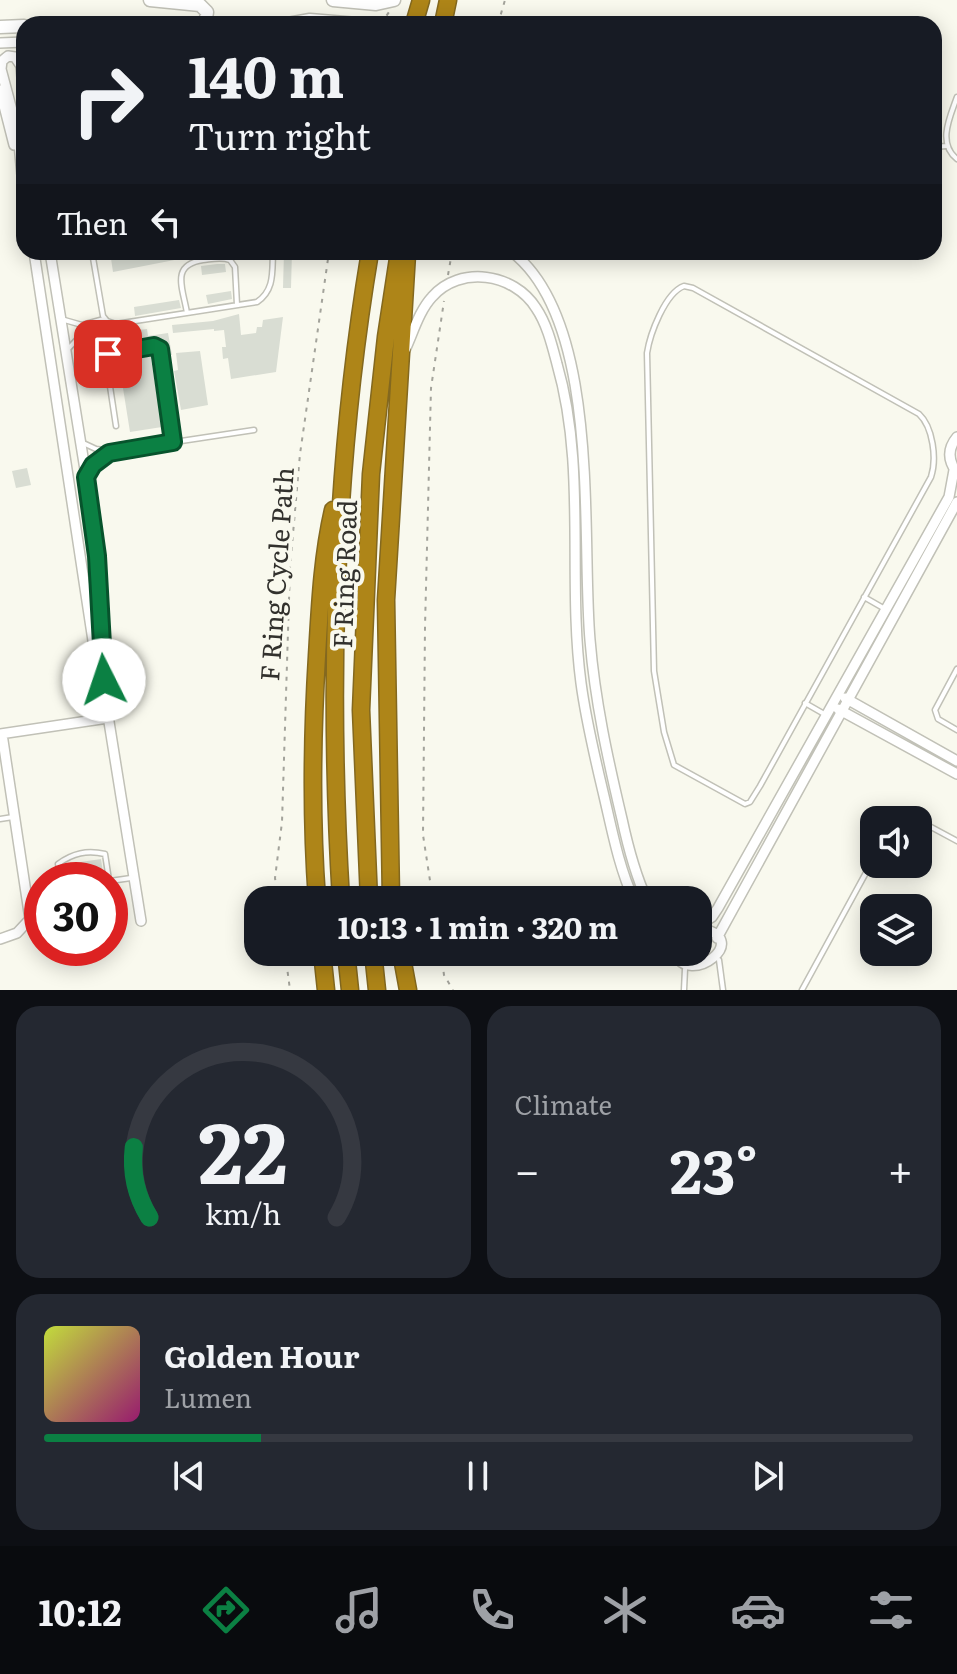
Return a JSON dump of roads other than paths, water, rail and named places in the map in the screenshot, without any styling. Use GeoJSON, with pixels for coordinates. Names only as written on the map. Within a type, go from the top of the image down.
{"type":"FeatureCollection","features":[{"type":"Feature","properties":{"kind":"highway","name":"F Ring Road"},"geometry":{"type":"LineString","coordinates":[[340,886],[335,726],[342,469],[369,260]]}},
{"type":"Feature","properties":{"kind":"highway","name":"F Ring Road"},"geometry":{"type":"LineString","coordinates":[[368,886],[361,710],[371,474],[398,260]]}},
{"type":"Feature","properties":{"kind":"highway"},"geometry":{"type":"LineString","coordinates":[[391,886],[386,600],[408,260]]}},
{"type":"Feature","properties":{"kind":"highway"},"geometry":{"type":"LineString","coordinates":[[316,886],[314,711],[323,560],[342,469]]}},
{"type":"Feature","properties":{"kind":"highway"},"geometry":{"type":"LineString","coordinates":[[323,966],[325,987]]}},
{"type":"Feature","properties":{"kind":"highway"},"geometry":{"type":"LineString","coordinates":[[347,966],[350,990]]}},
{"type":"Feature","properties":{"kind":"highway"},"geometry":{"type":"LineString","coordinates":[[374,966],[377,990]]}},
{"type":"Feature","properties":{"kind":"highway"},"geometry":{"type":"LineString","coordinates":[[394,966],[398,990]]}},
{"type":"Feature","properties":{"kind":"highway"},"geometry":{"type":"LineString","coordinates":[[404,966],[408,990]]}},
{"type":"Feature","properties":{"kind":"street"},"geometry":{"type":"LineString","coordinates":[[150,0],[200,5],[207,12],[206,16]]}},
{"type":"Feature","properties":{"kind":"street"},"geometry":{"type":"LineString","coordinates":[[333,0],[376,4],[394,0]]}},
{"type":"Feature","properties":{"kind":"street"},"geometry":{"type":"LineString","coordinates":[[16,58],[8,56],[2,61],[1,69],[16,125]]}},
{"type":"Feature","properties":{"kind":"street"},"geometry":{"type":"LineString","coordinates":[[0,90],[16,156]]}},
{"type":"Feature","properties":{"kind":"street"},"geometry":{"type":"LineString","coordinates":[[35,260],[99,679],[105,697]]}},
{"type":"Feature","properties":{"kind":"street"},"geometry":{"type":"LineString","coordinates":[[51,260],[97,556],[105,697],[141,921]]}},
{"type":"Feature","properties":{"kind":"street"},"geometry":{"type":"LineString","coordinates":[[521,260],[539,280],[554,311],[565,343],[577,401],[583,448],[586,587],[594,685],[607,760],[627,843],[642,886]]}},
{"type":"Feature","properties":{"kind":"street"},"geometry":{"type":"LineString","coordinates":[[402,357],[425,306],[447,285],[461,279],[477,276],[495,278],[526,295],[537,309],[553,347],[568,409],[576,623],[583,698],[607,812],[630,886]]}},
{"type":"Feature","properties":{"kind":"street"},"geometry":{"type":"LineString","coordinates":[[553,347],[565,343]]}},
{"type":"Feature","properties":{"kind":"street"},"geometry":{"type":"LineString","coordinates":[[712,917],[949,497],[955,472],[950,452],[957,437]]}},
{"type":"Feature","properties":{"kind":"street"},"geometry":{"type":"LineString","coordinates":[[717,938],[957,502]]}},
{"type":"Feature","properties":{"kind":"street"},"geometry":{"type":"LineString","coordinates":[[838,694],[957,761]]}},
{"type":"Feature","properties":{"kind":"street"},"geometry":{"type":"LineString","coordinates":[[829,710],[842,711],[957,774]]}},
{"type":"Feature","properties":{"kind":"street"},"geometry":{"type":"LineString","coordinates":[[24,876],[1,734],[108,718]]}},
{"type":"Feature","properties":{"kind":"street"},"geometry":{"type":"LineString","coordinates":[[0,939],[17,933],[24,925]]}},
{"type":"Feature","properties":{"kind":"street"},"geometry":{"type":"LineString","coordinates":[[683,966],[702,973],[714,967],[719,960],[720,949],[717,938],[712,934]]}},
{"type":"Feature","properties":{"kind":"lane"},"geometry":{"type":"LineString","coordinates":[[957,97],[946,133],[946,146],[957,159]]}},
{"type":"Feature","properties":{"kind":"lane"},"geometry":{"type":"LineString","coordinates":[[942,146],[946,146]]}},
{"type":"Feature","properties":{"kind":"lane"},"geometry":{"type":"LineString","coordinates":[[93,260],[104,319]]}},
{"type":"Feature","properties":{"kind":"lane"},"geometry":{"type":"LineString","coordinates":[[187,313],[183,268],[193,262],[210,260]]}},
{"type":"Feature","properties":{"kind":"lane"},"geometry":{"type":"LineString","coordinates":[[228,260],[235,267],[237,305]]}},
{"type":"Feature","properties":{"kind":"lane"},"geometry":{"type":"LineString","coordinates":[[66,355],[79,335],[113,324],[257,302],[269,291],[272,260]]}},
{"type":"Feature","properties":{"kind":"lane"},"geometry":{"type":"LineString","coordinates":[[679,287],[693,288],[925,420],[934,458],[933,470],[805,703],[748,803],[740,803],[683,771],[671,760],[654,671],[647,353],[654,328],[679,287]]}},
{"type":"Feature","properties":{"kind":"lane"},"geometry":{"type":"LineString","coordinates":[[60,319],[82,325],[104,319],[113,324]]}},
{"type":"Feature","properties":{"kind":"lane"},"geometry":{"type":"LineString","coordinates":[[116,426],[106,360],[108,354],[154,346],[160,349],[173,442]]}},
{"type":"Feature","properties":{"kind":"lane"},"geometry":{"type":"LineString","coordinates":[[80,441],[96,449],[115,451],[254,430]]}},
{"type":"Feature","properties":{"kind":"lane"},"geometry":{"type":"LineString","coordinates":[[86,477],[98,461],[115,451]]}},
{"type":"Feature","properties":{"kind":"lane"},"geometry":{"type":"LineString","coordinates":[[864,597],[885,609]]}},
{"type":"Feature","properties":{"kind":"lane"},"geometry":{"type":"LineString","coordinates":[[957,669],[935,710],[938,719],[957,730]]}},
{"type":"Feature","properties":{"kind":"lane"},"geometry":{"type":"LineString","coordinates":[[805,703],[829,710]]}},
{"type":"Feature","properties":{"kind":"lane"},"geometry":{"type":"LineString","coordinates":[[0,819],[15,817]]}},
{"type":"Feature","properties":{"kind":"lane"},"geometry":{"type":"LineString","coordinates":[[932,828],[957,841]]}},
{"type":"Feature","properties":{"kind":"lane"},"geometry":{"type":"LineString","coordinates":[[61,862],[85,852],[105,854],[106,862]]}},
{"type":"Feature","properties":{"kind":"lane"},"geometry":{"type":"LineString","coordinates":[[128,879],[134,878]]}},
{"type":"Feature","properties":{"kind":"lane"},"geometry":{"type":"LineString","coordinates":[[802,990],[863,878]]}},
{"type":"Feature","properties":{"kind":"lane"},"geometry":{"type":"LineString","coordinates":[[719,960],[723,990]]}},
{"type":"Feature","properties":{"kind":"lane"},"geometry":{"type":"LineString","coordinates":[[684,990],[685,969]]}}]}
